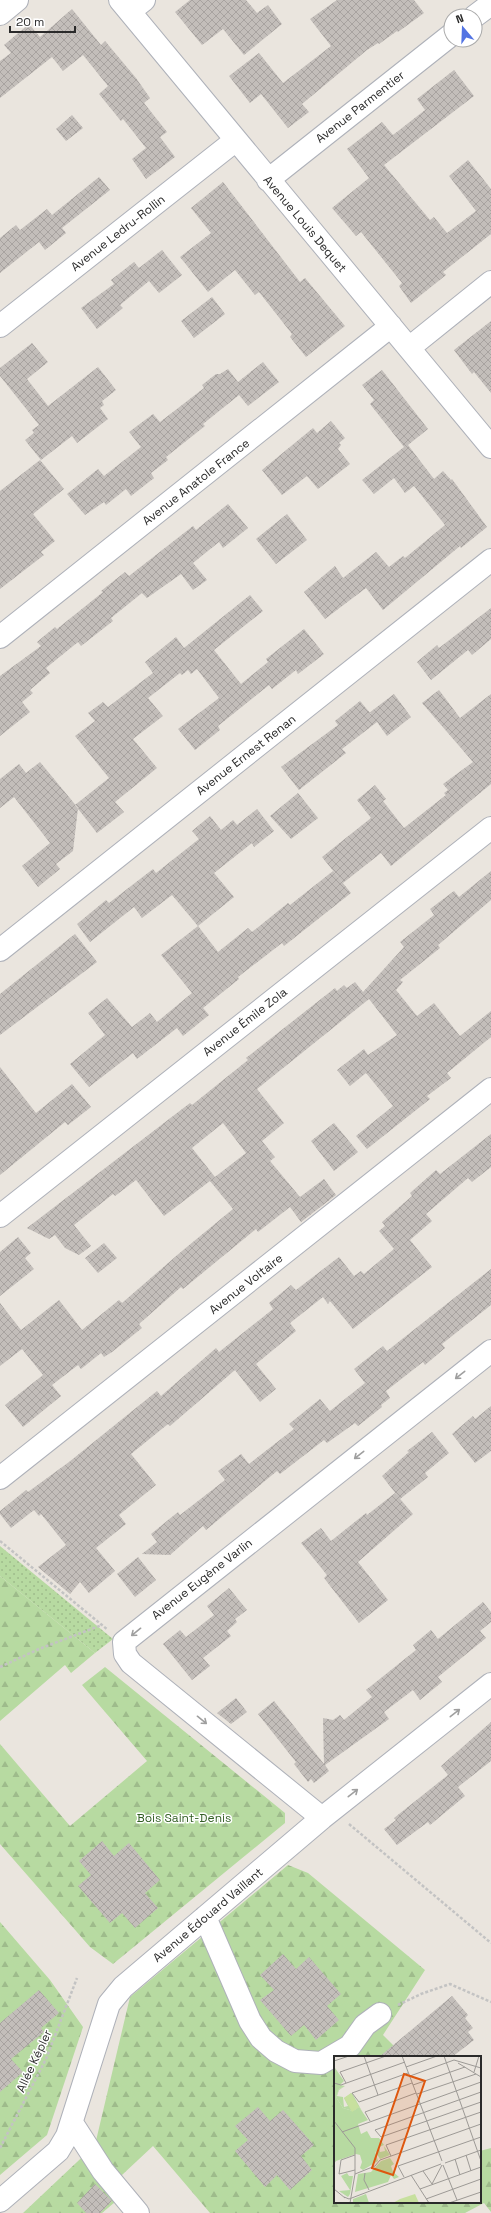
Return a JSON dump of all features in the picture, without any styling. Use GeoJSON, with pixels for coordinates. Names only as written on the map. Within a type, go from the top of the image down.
{"type":"FeatureCollection","features":[{"type":"Feature","properties":{"kind":"street"},"geometry":{"type":"LineString","coordinates":[[0,14],[17,0]]}},
{"type":"Feature","properties":{"kind":"street","name":"Avenue Louis Dequet"},"geometry":{"type":"LineString","coordinates":[[131,4],[268,180],[491,447]]}},
{"type":"Feature","properties":{"kind":"street","name":"Avenue Parmentier"},"geometry":{"type":"LineString","coordinates":[[268,180],[443,41]]}},
{"type":"Feature","properties":{"kind":"street","name":"Avenue Ledru-Rollin"},"geometry":{"type":"LineString","coordinates":[[0,326],[236,140]]}},
{"type":"Feature","properties":{"kind":"street"},"geometry":{"type":"LineString","coordinates":[[409,348],[491,282]]}},
{"type":"Feature","properties":{"kind":"street","name":"Avenue Anatole France"},"geometry":{"type":"LineString","coordinates":[[0,637],[391,326]]}},
{"type":"Feature","properties":{"kind":"street","name":"Avenue Ernest Renan"},"geometry":{"type":"LineString","coordinates":[[0,950],[491,560]]}},
{"type":"Feature","properties":{"kind":"street","name":"Avenue Émile Zola"},"geometry":{"type":"LineString","coordinates":[[0,1216],[491,828]]}},
{"type":"Feature","properties":{"kind":"street","name":"Avenue Voltaire"},"geometry":{"type":"LineString","coordinates":[[0,1478],[491,1090]]}},
{"type":"Feature","properties":{"kind":"street","name":"Avenue Eugène Varlin"},"geometry":{"type":"LineString","coordinates":[[124,1642],[491,1350]]}},
{"type":"Feature","properties":{"kind":"street"},"geometry":{"type":"LineString","coordinates":[[124,1642],[125,1654],[131,1663],[327,1814]]}},
{"type":"Feature","properties":{"kind":"street","name":"Avenue Édouard Vaillant"},"geometry":{"type":"LineString","coordinates":[[0,2201],[58,2151],[72,2123],[108,2004],[123,1988],[327,1814],[491,1684]]}},
{"type":"Feature","properties":{"kind":"street"},"geometry":{"type":"LineString","coordinates":[[205,1917],[250,2021],[261,2038],[276,2051],[295,2060],[321,2063],[350,2046],[365,2025],[380,2014]]}},
{"type":"Feature","properties":{"kind":"street"},"geometry":{"type":"LineString","coordinates":[[72,2123],[102,2171],[138,2213]]}},
{"type":"Feature","properties":{"kind":"path"},"geometry":{"type":"LineString","coordinates":[[0,1541],[124,1642]]}},
{"type":"Feature","properties":{"kind":"path"},"geometry":{"type":"LineString","coordinates":[[0,1667],[39,1649],[102,1625]]}},
{"type":"Feature","properties":{"kind":"path"},"geometry":{"type":"LineString","coordinates":[[327,1814],[491,1943]]}},
{"type":"Feature","properties":{"kind":"path","name":"Allée Képler"},"geometry":{"type":"LineString","coordinates":[[0,2148],[46,2059],[77,1978]]}},
{"type":"Feature","properties":{"kind":"path"},"geometry":{"type":"LineString","coordinates":[[421,1994],[450,1984],[491,2002]]}},
{"type":"Feature","properties":{"kind":"green space"},"geometry":{"type":"Polygon","coordinates":[[[0,1546],[113,1639],[95,1653],[0,1576],[0,1546]]]}},
{"type":"Feature","properties":{"kind":"green space"},"geometry":{"type":"Polygon","coordinates":[[[0,1576],[95,1653],[71,1673],[65,1665],[0,1721],[0,1576]]]}},
{"type":"Feature","properties":{"kind":"green space","name":"Bois Saint-Denis"},"geometry":{"type":"Polygon","coordinates":[[[105,1667],[285,1813],[285,1823],[113,1964],[90,1947],[0,1844],[0,1744],[70,1826],[147,1761],[82,1685],[105,1667]]]}},
{"type":"Feature","properties":{"kind":"green space"},"geometry":{"type":"Polygon","coordinates":[[[288,1865],[308,1873],[425,1970],[383,2035],[404,2056],[334,2056],[334,2203],[481,2203],[481,2151],[491,2148],[491,2212],[484,2203],[465,2213],[210,2213],[153,2146],[107,2189],[115,2202],[102,2213],[23,2213],[95,2145],[130,1997],[288,1865]]]}},
{"type":"Feature","properties":{"kind":"green space"},"geometry":{"type":"Polygon","coordinates":[[[0,1922],[50,1980],[83,2027],[47,2135],[0,2175],[0,1922]]]}},
{"type":"Feature","properties":{"kind":"building"},"geometry":{"type":"Polygon","coordinates":[[[190,0],[246,0],[257,13],[268,5],[282,24],[244,55],[223,29],[202,45],[175,12],[190,0]]]}},
{"type":"Feature","properties":{"kind":"building"},"geometry":{"type":"Polygon","coordinates":[[[337,0],[414,0],[424,13],[398,32],[397,31],[379,44],[378,43],[367,50],[302,104],[309,112],[288,128],[261,94],[250,103],[229,76],[259,53],[283,83],[331,46],[310,19],[337,0]]]}},
{"type":"Feature","properties":{"kind":"building"},"geometry":{"type":"Polygon","coordinates":[[[72,9],[101,45],[105,41],[136,78],[150,98],[144,103],[167,132],[160,137],[175,157],[146,179],[132,159],[146,148],[123,119],[121,121],[99,94],[108,86],[83,55],[63,71],[52,57],[0,98],[0,61],[11,53],[4,45],[29,24],[40,37],[72,9]]]}},
{"type":"Feature","properties":{"kind":"building"},"geometry":{"type":"Polygon","coordinates":[[[454,70],[474,96],[384,165],[430,220],[434,217],[447,233],[476,211],[449,176],[468,160],[491,189],[491,234],[443,272],[446,275],[411,303],[399,286],[402,283],[361,232],[356,236],[332,208],[369,178],[347,149],[382,122],[393,135],[425,110],[417,99],[454,70]]]}},
{"type":"Feature","properties":{"kind":"building"},"geometry":{"type":"Polygon","coordinates":[[[72,115],[83,128],[66,141],[56,129],[72,115]]]}},
{"type":"Feature","properties":{"kind":"building"},"geometry":{"type":"Polygon","coordinates":[[[99,177],[110,190],[62,228],[66,233],[45,250],[39,242],[0,273],[0,238],[16,225],[20,230],[47,209],[52,215],[99,177]]]}},
{"type":"Feature","properties":{"kind":"building"},"geometry":{"type":"Polygon","coordinates":[[[223,182],[300,282],[305,278],[345,326],[306,357],[290,337],[292,334],[259,292],[255,295],[235,270],[208,292],[180,257],[211,233],[191,208],[223,182]]]}},
{"type":"Feature","properties":{"kind":"building"},"geometry":{"type":"Polygon","coordinates":[[[162,250],[182,275],[159,293],[149,281],[120,305],[123,308],[97,329],[81,308],[114,284],[111,280],[134,262],[139,268],[162,250]]]}},
{"type":"Feature","properties":{"kind":"building"},"geometry":{"type":"Polygon","coordinates":[[[212,297],[225,314],[194,338],[181,321],[212,297]]]}},
{"type":"Feature","properties":{"kind":"building"},"geometry":{"type":"Polygon","coordinates":[[[491,321],[491,393],[474,372],[472,374],[454,350],[491,321]]]}},
{"type":"Feature","properties":{"kind":"building"},"geometry":{"type":"Polygon","coordinates":[[[32,343],[48,362],[27,379],[48,406],[98,367],[116,390],[102,401],[104,405],[100,408],[108,419],[77,443],[72,436],[41,460],[25,440],[34,433],[32,430],[39,425],[0,376],[0,368],[32,343]]]}},
{"type":"Feature","properties":{"kind":"building"},"geometry":{"type":"Polygon","coordinates":[[[263,362],[279,382],[248,406],[239,395],[203,424],[205,426],[166,457],[168,460],[151,473],[154,478],[131,496],[126,489],[106,505],[104,502],[85,515],[67,494],[98,469],[104,476],[141,447],[129,432],[153,414],[160,422],[204,388],[202,385],[216,374],[220,374],[228,369],[238,382],[263,362]]]}},
{"type":"Feature","properties":{"kind":"building"},"geometry":{"type":"Polygon","coordinates":[[[382,370],[428,429],[408,445],[434,479],[443,471],[451,480],[452,479],[487,527],[461,548],[460,546],[383,610],[366,588],[325,619],[304,592],[335,566],[343,578],[376,552],[389,567],[403,556],[405,558],[445,525],[414,486],[405,493],[394,478],[374,494],[362,480],[404,447],[370,404],[374,400],[362,385],[382,370]]]}},
{"type":"Feature","properties":{"kind":"building"},"geometry":{"type":"Polygon","coordinates":[[[331,421],[345,438],[339,443],[341,445],[338,449],[350,464],[318,489],[307,476],[282,495],[262,470],[313,428],[317,433],[331,421]]]}},
{"type":"Feature","properties":{"kind":"building"},"geometry":{"type":"Polygon","coordinates":[[[40,460],[64,489],[33,514],[55,541],[41,552],[44,555],[0,589],[0,491],[40,460]]]}},
{"type":"Feature","properties":{"kind":"building"},"geometry":{"type":"Polygon","coordinates":[[[228,504],[248,528],[223,548],[219,542],[193,563],[207,580],[193,590],[181,574],[147,598],[142,593],[111,618],[113,621],[81,646],[78,642],[46,668],[50,673],[30,690],[33,693],[22,702],[30,712],[0,736],[0,676],[41,646],[37,642],[55,627],[57,629],[125,572],[129,576],[193,526],[196,530],[228,504]]]}},
{"type":"Feature","properties":{"kind":"building"},"geometry":{"type":"Polygon","coordinates":[[[287,514],[307,540],[276,564],[256,539],[287,514]]]}},
{"type":"Feature","properties":{"kind":"building"},"geometry":{"type":"Polygon","coordinates":[[[250,595],[263,611],[214,650],[241,684],[268,662],[266,659],[304,629],[324,654],[298,674],[296,670],[272,689],[269,685],[218,726],[220,730],[195,750],[178,729],[219,698],[197,669],[191,674],[188,670],[182,675],[180,673],[148,698],[163,716],[133,739],[157,768],[115,802],[124,812],[97,833],[75,805],[109,778],[75,736],[95,721],[88,713],[103,702],[108,707],[153,673],[145,662],[176,637],[184,648],[250,595]]]}},
{"type":"Feature","properties":{"kind":"building"},"geometry":{"type":"Polygon","coordinates":[[[491,608],[491,639],[472,655],[468,650],[431,680],[417,662],[437,645],[439,648],[491,608]]]}},
{"type":"Feature","properties":{"kind":"building"},"geometry":{"type":"Polygon","coordinates":[[[439,690],[460,718],[491,694],[491,784],[391,866],[381,853],[343,883],[322,857],[371,818],[357,800],[375,785],[386,799],[383,801],[404,828],[446,795],[444,793],[448,790],[443,784],[473,762],[422,703],[439,690]]]}},
{"type":"Feature","properties":{"kind":"building"},"geometry":{"type":"Polygon","coordinates":[[[394,694],[411,717],[387,736],[377,722],[342,749],[346,753],[299,790],[281,767],[338,725],[335,721],[360,701],[370,712],[394,694]]]}},
{"type":"Feature","properties":{"kind":"building"},"geometry":{"type":"Polygon","coordinates":[[[40,762],[78,808],[73,851],[56,864],[60,869],[38,887],[22,866],[50,843],[14,797],[0,808],[0,779],[19,764],[26,773],[40,762]]]}},
{"type":"Feature","properties":{"kind":"building"},"geometry":{"type":"Polygon","coordinates":[[[298,793],[318,818],[291,839],[270,816],[298,793]]]}},
{"type":"Feature","properties":{"kind":"building"},"geometry":{"type":"Polygon","coordinates":[[[257,809],[274,831],[254,847],[252,843],[214,873],[234,897],[198,926],[172,895],[142,918],[134,907],[90,942],[77,924],[106,900],[109,903],[153,869],[156,873],[199,839],[192,831],[210,816],[221,830],[233,820],[237,825],[257,809]]]}},
{"type":"Feature","properties":{"kind":"building"},"geometry":{"type":"Polygon","coordinates":[[[333,871],[351,893],[284,946],[282,943],[238,977],[239,979],[203,1008],[209,1015],[183,1036],[177,1028],[137,1059],[133,1053],[89,1087],[70,1064],[105,1035],[88,1013],[107,998],[132,1027],[150,1013],[157,1022],[192,993],[161,955],[198,926],[218,952],[248,928],[252,932],[288,903],[290,905],[333,871]]]}},
{"type":"Feature","properties":{"kind":"building"},"geometry":{"type":"Polygon","coordinates":[[[491,871],[491,900],[438,945],[440,948],[400,980],[403,982],[396,990],[417,1016],[434,1003],[460,1036],[491,1011],[491,1037],[447,1073],[451,1078],[427,1096],[430,1099],[367,1149],[356,1136],[393,1106],[366,1073],[350,1086],[337,1070],[364,1049],[368,1055],[397,1035],[369,999],[257,1089],[284,1123],[262,1141],[275,1157],[270,1161],[300,1197],[324,1179],[336,1195],[301,1222],[290,1207],[258,1232],[256,1229],[183,1289],[181,1287],[139,1324],[142,1328],[112,1352],[104,1357],[101,1353],[81,1369],[78,1365],[52,1385],[61,1396],[23,1427],[5,1405],[43,1375],[22,1349],[0,1366],[0,1303],[21,1330],[59,1300],[82,1330],[119,1300],[122,1303],[233,1209],[210,1181],[164,1216],[136,1180],[115,1196],[113,1194],[74,1225],[91,1246],[79,1255],[65,1248],[55,1235],[49,1239],[27,1228],[190,1103],[192,1105],[248,1060],[246,1058],[335,988],[337,991],[344,985],[347,988],[355,982],[363,992],[404,947],[400,942],[434,915],[430,909],[454,891],[459,897],[491,871]],[[223,1123],[192,1148],[215,1177],[246,1153],[223,1123]]]}},
{"type":"Feature","properties":{"kind":"building"},"geometry":{"type":"Polygon","coordinates":[[[75,934],[97,962],[0,1035],[0,994],[75,934]]]}},
{"type":"Feature","properties":{"kind":"building"},"geometry":{"type":"Polygon","coordinates":[[[0,1067],[36,1113],[72,1084],[91,1107],[68,1125],[65,1122],[0,1175],[0,1067]]]}},
{"type":"Feature","properties":{"kind":"building"},"geometry":{"type":"Polygon","coordinates":[[[334,1123],[358,1152],[334,1171],[311,1141],[334,1123]]]}},
{"type":"Feature","properties":{"kind":"building"},"geometry":{"type":"Polygon","coordinates":[[[491,1134],[491,1167],[472,1182],[468,1178],[426,1214],[432,1221],[410,1240],[432,1267],[353,1329],[330,1301],[328,1304],[323,1297],[290,1323],[296,1331],[256,1364],[276,1389],[260,1402],[235,1370],[170,1426],[168,1424],[131,1454],[156,1485],[119,1515],[126,1524],[96,1548],[115,1571],[89,1593],[80,1582],[70,1594],[38,1567],[66,1545],[41,1514],[39,1516],[34,1510],[11,1528],[0,1514],[0,1511],[26,1490],[28,1492],[69,1462],[157,1391],[161,1396],[216,1348],[219,1352],[273,1309],[269,1303],[291,1285],[296,1290],[339,1257],[354,1276],[361,1271],[364,1274],[394,1249],[379,1231],[385,1226],[382,1222],[412,1196],[410,1193],[436,1170],[440,1174],[491,1134]]]}},
{"type":"Feature","properties":{"kind":"building"},"geometry":{"type":"Polygon","coordinates":[[[18,1237],[31,1253],[25,1258],[34,1269],[0,1296],[0,1252],[18,1237]]]}},
{"type":"Feature","properties":{"kind":"building"},"geometry":{"type":"Polygon","coordinates":[[[104,1243],[117,1258],[98,1273],[85,1258],[104,1243]]]}},
{"type":"Feature","properties":{"kind":"building"},"geometry":{"type":"Polygon","coordinates":[[[491,1269],[491,1305],[442,1344],[445,1348],[425,1365],[423,1362],[386,1391],[390,1398],[381,1405],[382,1407],[358,1426],[355,1423],[327,1443],[324,1440],[280,1474],[277,1471],[206,1530],[203,1526],[170,1555],[142,1554],[157,1542],[151,1534],[178,1512],[180,1515],[225,1480],[218,1471],[241,1454],[249,1464],[294,1429],[289,1424],[320,1399],[330,1411],[365,1383],[354,1369],[383,1346],[387,1351],[491,1269]]]}},
{"type":"Feature","properties":{"kind":"building"},"geometry":{"type":"Polygon","coordinates":[[[491,1406],[491,1451],[475,1463],[452,1434],[473,1416],[475,1419],[491,1406]]]}},
{"type":"Feature","properties":{"kind":"building"},"geometry":{"type":"Polygon","coordinates":[[[432,1432],[449,1453],[425,1473],[428,1477],[400,1499],[382,1476],[409,1452],[407,1451],[432,1432]]]}},
{"type":"Feature","properties":{"kind":"building"},"geometry":{"type":"Polygon","coordinates":[[[395,1493],[413,1514],[358,1562],[388,1600],[359,1623],[324,1578],[327,1575],[301,1543],[321,1528],[331,1541],[366,1513],[367,1515],[395,1493]]]}},
{"type":"Feature","properties":{"kind":"building"},"geometry":{"type":"Polygon","coordinates":[[[138,1557],[156,1580],[135,1597],[117,1574],[138,1557]]]}},
{"type":"Feature","properties":{"kind":"building"},"geometry":{"type":"Polygon","coordinates":[[[229,1588],[247,1610],[235,1619],[237,1622],[227,1631],[231,1636],[203,1658],[210,1666],[192,1680],[163,1644],[180,1630],[186,1637],[214,1615],[207,1606],[229,1588]]]}},
{"type":"Feature","properties":{"kind":"building"},"geometry":{"type":"Polygon","coordinates":[[[483,1602],[491,1612],[491,1622],[480,1631],[486,1638],[438,1677],[442,1682],[420,1700],[413,1690],[384,1712],[389,1719],[325,1765],[329,1771],[314,1783],[311,1779],[308,1782],[294,1764],[296,1762],[258,1714],[274,1701],[324,1764],[323,1718],[333,1720],[340,1715],[344,1720],[372,1697],[366,1690],[416,1650],[413,1645],[431,1630],[438,1639],[483,1602]]]}},
{"type":"Feature","properties":{"kind":"building"},"geometry":{"type":"Polygon","coordinates":[[[236,1698],[247,1712],[231,1724],[217,1713],[236,1698]]]}},
{"type":"Feature","properties":{"kind":"building"},"geometry":{"type":"Polygon","coordinates":[[[491,1722],[491,1761],[458,1787],[465,1796],[430,1825],[428,1822],[397,1845],[384,1829],[396,1820],[394,1818],[448,1775],[441,1766],[491,1722]]]}},
{"type":"Feature","properties":{"kind":"building"},"geometry":{"type":"Polygon","coordinates":[[[102,1841],[114,1856],[129,1843],[160,1880],[145,1893],[158,1908],[135,1928],[122,1913],[110,1923],[78,1886],[91,1875],[79,1861],[102,1841]]]}},
{"type":"Feature","properties":{"kind":"building"},"geometry":{"type":"Polygon","coordinates":[[[283,1954],[296,1969],[309,1957],[341,1994],[327,2006],[339,2020],[316,2040],[304,2025],[291,2036],[260,2000],[274,1990],[260,1975],[283,1954]]]}},
{"type":"Feature","properties":{"kind":"building"},"geometry":{"type":"Polygon","coordinates":[[[39,1990],[59,2013],[41,2028],[44,2032],[11,2059],[23,2072],[0,2092],[0,2023],[39,1990]]]}},
{"type":"Feature","properties":{"kind":"building"},"geometry":{"type":"Polygon","coordinates":[[[452,1996],[468,2015],[465,2018],[473,2028],[468,2032],[474,2040],[453,2056],[380,2056],[452,1996]]]}},
{"type":"Feature","properties":{"kind":"building"},"geometry":{"type":"Polygon","coordinates":[[[258,2107],[270,2121],[283,2110],[314,2145],[301,2156],[312,2170],[290,2190],[277,2175],[265,2187],[235,2151],[248,2140],[235,2126],[258,2107]]]}},
{"type":"Feature","properties":{"kind":"building"},"geometry":{"type":"Polygon","coordinates":[[[95,2184],[112,2201],[100,2213],[86,2213],[77,2203],[95,2184]]]}}]}
